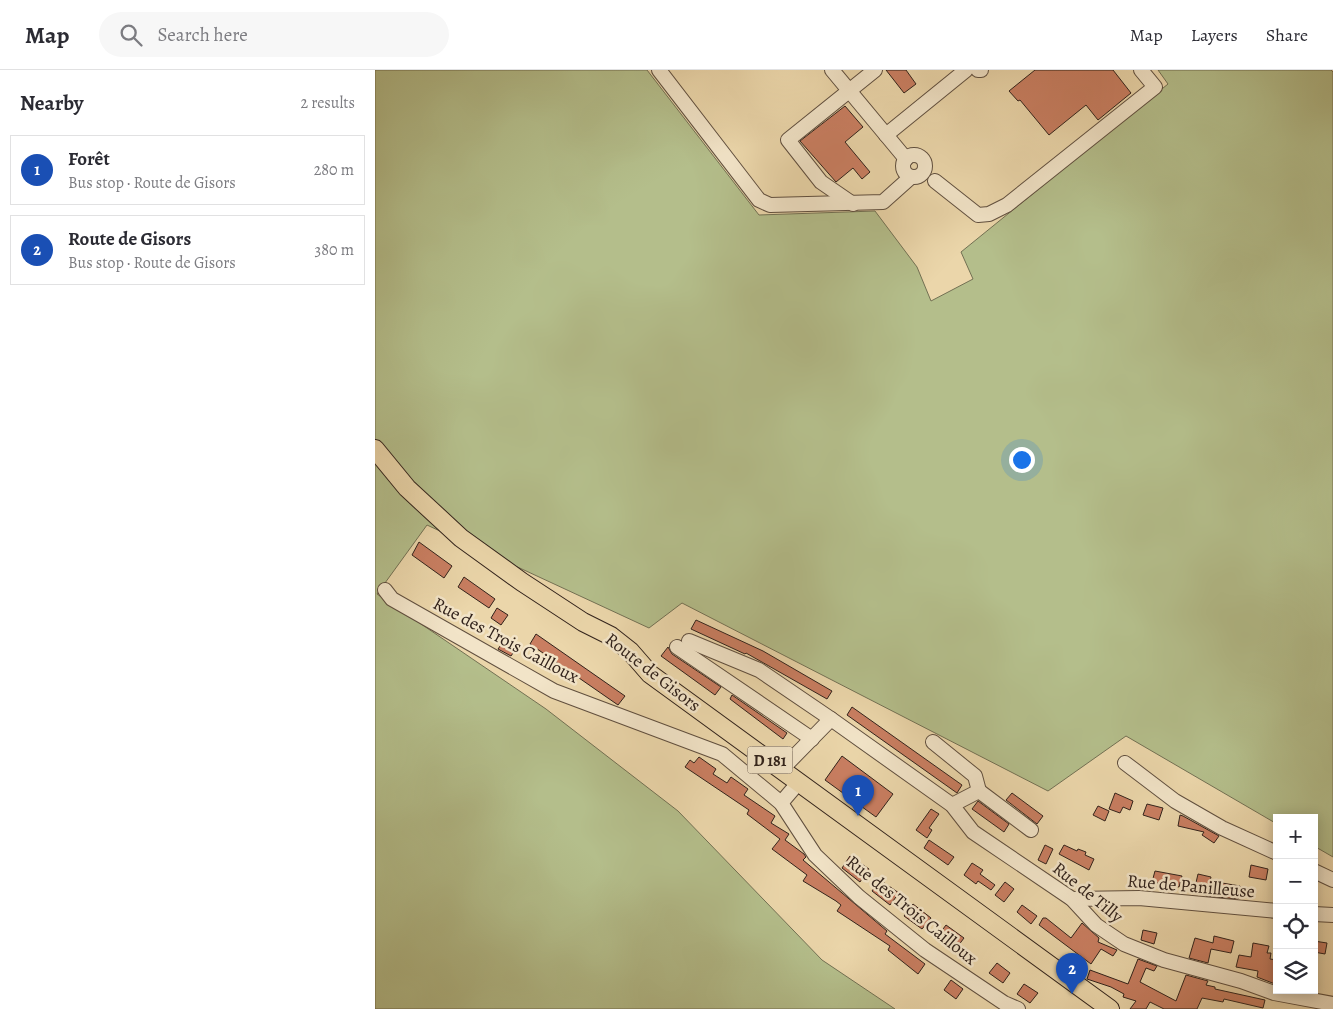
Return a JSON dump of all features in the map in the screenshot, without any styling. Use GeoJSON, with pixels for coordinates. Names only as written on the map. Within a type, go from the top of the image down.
{"type":"FeatureCollection","features":[{"type":"Feature","properties":{"kind":"main road","name":"Route de Gisors"},"geometry":{"type":"LineString","coordinates":[[375,449],[407,488],[461,538],[521,582],[583,622],[611,636],[630,651],[650,674],[782,769],[1102,1007]]}},
{"type":"Feature","properties":{"kind":"street"},"geometry":{"type":"LineString","coordinates":[[659,70],[759,200],[770,205],[883,202],[919,173]]}},
{"type":"Feature","properties":{"kind":"street"},"geometry":{"type":"LineString","coordinates":[[832,70],[906,158],[903,168],[935,181],[977,215],[989,214],[1007,205],[1155,87],[1141,70]]}},
{"type":"Feature","properties":{"kind":"street"},"geometry":{"type":"LineString","coordinates":[[853,204],[821,182],[788,140],[875,70]]}},
{"type":"Feature","properties":{"kind":"street"},"geometry":{"type":"LineString","coordinates":[[886,135],[965,70]]}},
{"type":"Feature","properties":{"kind":"street","name":"Rue des Trois Cailloux"},"geometry":{"type":"LineString","coordinates":[[385,590],[393,599],[554,691],[722,754],[781,803],[815,855],[859,897],[925,950],[1004,1004],[1019,1009]]}},
{"type":"Feature","properties":{"kind":"street","name":"Rue de Tilly"},"geometry":{"type":"LineString","coordinates":[[812,739],[683,644],[759,670],[951,804],[973,832],[1072,899],[1096,925],[1124,944],[1164,960],[1241,981],[1274,993],[1333,1004]]}},
{"type":"Feature","properties":{"kind":"street"},"geometry":{"type":"LineString","coordinates":[[782,769],[831,719]]}},
{"type":"Feature","properties":{"kind":"street"},"geometry":{"type":"LineString","coordinates":[[933,742],[975,776],[979,791],[1031,830]]}},
{"type":"Feature","properties":{"kind":"street"},"geometry":{"type":"LineString","coordinates":[[1125,764],[1175,801],[1223,828],[1273,851]]}},
{"type":"Feature","properties":{"kind":"street"},"geometry":{"type":"LineString","coordinates":[[781,803],[799,782]]}},
{"type":"Feature","properties":{"kind":"street"},"geometry":{"type":"LineString","coordinates":[[951,804],[979,791]]}},
{"type":"Feature","properties":{"kind":"street"},"geometry":{"type":"LineString","coordinates":[[1318,873],[1333,880]]}},
{"type":"Feature","properties":{"kind":"street","name":"Rue de Panilleuse"},"geometry":{"type":"LineString","coordinates":[[1072,899],[1139,898],[1273,911]]}},
{"type":"Feature","properties":{"kind":"street"},"geometry":{"type":"LineString","coordinates":[[1318,914],[1333,915]]}},
{"type":"Feature","properties":{"kind":"green space"},"geometry":{"type":"Polygon","coordinates":[[[375,70],[647,70],[759,215],[875,211],[917,267],[931,301],[973,279],[961,252],[1168,84],[1158,70],[1331,70],[1333,72],[1333,857],[1318,848],[1318,814],[1273,814],[1273,822],[1126,736],[1048,791],[682,603],[649,628],[427,525],[377,594],[546,709],[678,811],[822,960],[895,1009],[375,1009],[375,70]]]}},
{"type":"Feature","properties":{"kind":"building"},"geometry":{"type":"Polygon","coordinates":[[[886,70],[906,70],[916,84],[904,93],[886,70]]]}},
{"type":"Feature","properties":{"kind":"building"},"geometry":{"type":"Polygon","coordinates":[[[1035,70],[1113,70],[1131,93],[1098,120],[1086,105],[1049,135],[1020,100],[1018,101],[1009,91],[1035,70]]]}},
{"type":"Feature","properties":{"kind":"building"},"geometry":{"type":"Polygon","coordinates":[[[845,106],[863,127],[845,142],[870,172],[862,179],[853,168],[836,182],[800,141],[845,106]]]}},
{"type":"Feature","properties":{"kind":"building"},"geometry":{"type":"Polygon","coordinates":[[[419,542],[452,566],[444,578],[412,555],[419,542]]]}},
{"type":"Feature","properties":{"kind":"building"},"geometry":{"type":"Polygon","coordinates":[[[464,577],[495,599],[489,608],[458,587],[464,577]]]}},
{"type":"Feature","properties":{"kind":"building"},"geometry":{"type":"Polygon","coordinates":[[[497,608],[508,615],[501,625],[491,618],[497,608]]]}},
{"type":"Feature","properties":{"kind":"building"},"geometry":{"type":"Polygon","coordinates":[[[696,620],[763,651],[832,691],[827,699],[746,653],[691,629],[696,620]]]}},
{"type":"Feature","properties":{"kind":"building"},"geometry":{"type":"Polygon","coordinates":[[[536,634],[625,696],[618,705],[530,644],[536,634]]]}},
{"type":"Feature","properties":{"kind":"building"},"geometry":{"type":"Polygon","coordinates":[[[503,642],[515,650],[511,656],[498,649],[503,642]]]}},
{"type":"Feature","properties":{"kind":"building"},"geometry":{"type":"Polygon","coordinates":[[[668,647],[672,654],[721,687],[715,695],[661,656],[668,647]]]}},
{"type":"Feature","properties":{"kind":"building"},"geometry":{"type":"Polygon","coordinates":[[[732,695],[787,733],[783,739],[730,699],[732,695]]]}},
{"type":"Feature","properties":{"kind":"building"},"geometry":{"type":"Polygon","coordinates":[[[852,707],[962,785],[957,793],[847,715],[852,707]]]}},
{"type":"Feature","properties":{"kind":"building"},"geometry":{"type":"Polygon","coordinates":[[[842,756],[893,794],[876,817],[825,780],[842,756]]]}},
{"type":"Feature","properties":{"kind":"building"},"geometry":{"type":"Polygon","coordinates":[[[699,757],[716,769],[713,774],[727,783],[731,777],[748,789],[744,795],[775,816],[771,823],[789,834],[785,840],[804,854],[806,857],[803,860],[887,931],[885,934],[925,964],[918,974],[888,950],[890,946],[837,911],[841,905],[803,881],[807,875],[772,849],[780,839],[747,814],[749,810],[685,767],[690,760],[694,763],[699,757]]]}},
{"type":"Feature","properties":{"kind":"building"},"geometry":{"type":"Polygon","coordinates":[[[1012,793],[1043,816],[1037,824],[1006,800],[1012,793]]]}},
{"type":"Feature","properties":{"kind":"building"},"geometry":{"type":"Polygon","coordinates":[[[1115,793],[1133,801],[1130,810],[1123,807],[1120,813],[1109,809],[1115,793]]]}},
{"type":"Feature","properties":{"kind":"building"},"geometry":{"type":"Polygon","coordinates":[[[978,801],[1009,824],[1004,832],[972,809],[978,801]]]}},
{"type":"Feature","properties":{"kind":"building"},"geometry":{"type":"Polygon","coordinates":[[[1147,804],[1163,808],[1159,820],[1143,815],[1147,804]]]}},
{"type":"Feature","properties":{"kind":"building"},"geometry":{"type":"Polygon","coordinates":[[[1098,806],[1109,811],[1105,821],[1093,815],[1098,806]]]}},
{"type":"Feature","properties":{"kind":"building"},"geometry":{"type":"Polygon","coordinates":[[[931,809],[939,814],[929,828],[932,830],[927,838],[916,830],[931,809]]]}},
{"type":"Feature","properties":{"kind":"building"},"geometry":{"type":"Polygon","coordinates":[[[1180,815],[1219,836],[1214,843],[1202,835],[1204,832],[1178,826],[1180,815]]]}},
{"type":"Feature","properties":{"kind":"building"},"geometry":{"type":"Polygon","coordinates":[[[929,840],[954,857],[948,865],[924,848],[929,840]]]}},
{"type":"Feature","properties":{"kind":"building"},"geometry":{"type":"Polygon","coordinates":[[[1045,845],[1053,849],[1046,864],[1038,860],[1045,845]]]}},
{"type":"Feature","properties":{"kind":"building"},"geometry":{"type":"Polygon","coordinates":[[[1064,845],[1077,851],[1078,849],[1086,852],[1085,855],[1094,859],[1089,870],[1059,854],[1064,845]]]}},
{"type":"Feature","properties":{"kind":"building"},"geometry":{"type":"Polygon","coordinates":[[[850,856],[869,869],[860,882],[842,868],[850,856]]]}},
{"type":"Feature","properties":{"kind":"building"},"geometry":{"type":"Polygon","coordinates":[[[972,863],[983,870],[980,874],[995,885],[991,890],[978,881],[976,884],[964,875],[972,863]]]}},
{"type":"Feature","properties":{"kind":"building"},"geometry":{"type":"Polygon","coordinates":[[[1251,865],[1268,869],[1266,880],[1249,877],[1251,865]]]}},
{"type":"Feature","properties":{"kind":"building"},"geometry":{"type":"Polygon","coordinates":[[[1155,871],[1182,876],[1179,887],[1152,882],[1155,871]]]}},
{"type":"Feature","properties":{"kind":"building"},"geometry":{"type":"Polygon","coordinates":[[[1198,874],[1211,877],[1210,881],[1240,886],[1238,899],[1206,896],[1208,890],[1195,887],[1198,874]]]}},
{"type":"Feature","properties":{"kind":"building"},"geometry":{"type":"Polygon","coordinates":[[[880,880],[899,893],[890,905],[872,891],[880,880]]]}},
{"type":"Feature","properties":{"kind":"building"},"geometry":{"type":"Polygon","coordinates":[[[1005,882],[1014,889],[1004,902],[995,895],[1005,882]]]}},
{"type":"Feature","properties":{"kind":"building"},"geometry":{"type":"Polygon","coordinates":[[[913,904],[931,918],[922,929],[904,916],[913,904]]]}},
{"type":"Feature","properties":{"kind":"building"},"geometry":{"type":"Polygon","coordinates":[[[1022,905],[1037,916],[1031,924],[1017,912],[1022,905]]]}},
{"type":"Feature","properties":{"kind":"building"},"geometry":{"type":"Polygon","coordinates":[[[1043,918],[1046,918],[1071,938],[1082,923],[1099,938],[1098,942],[1117,950],[1113,956],[1101,949],[1091,964],[1039,925],[1043,918]]]}},
{"type":"Feature","properties":{"kind":"building"},"geometry":{"type":"Polygon","coordinates":[[[946,925],[964,938],[955,950],[937,937],[946,925]]]}},
{"type":"Feature","properties":{"kind":"building"},"geometry":{"type":"Polygon","coordinates":[[[1143,930],[1157,933],[1154,944],[1141,940],[1143,930]]]}},
{"type":"Feature","properties":{"kind":"building"},"geometry":{"type":"Polygon","coordinates":[[[1214,936],[1234,941],[1231,953],[1211,949],[1208,963],[1189,958],[1195,938],[1213,943],[1214,936]]]}},
{"type":"Feature","properties":{"kind":"building"},"geometry":{"type":"Polygon","coordinates":[[[1318,942],[1327,943],[1325,954],[1318,953],[1318,942]]]}},
{"type":"Feature","properties":{"kind":"building"},"geometry":{"type":"Polygon","coordinates":[[[1253,943],[1269,946],[1267,953],[1271,953],[1270,959],[1273,959],[1273,983],[1257,977],[1258,971],[1236,967],[1239,955],[1251,957],[1253,943]]]}},
{"type":"Feature","properties":{"kind":"building"},"geometry":{"type":"Polygon","coordinates":[[[1138,959],[1157,966],[1154,971],[1146,968],[1140,982],[1176,1001],[1186,975],[1208,981],[1206,985],[1215,987],[1215,989],[1265,1000],[1263,1008],[1224,999],[1223,1002],[1202,998],[1197,1009],[1164,1009],[1150,1002],[1146,1009],[1130,1009],[1136,1001],[1123,997],[1124,994],[1111,987],[1087,979],[1090,970],[1128,984],[1138,959]]]}},
{"type":"Feature","properties":{"kind":"building"},"geometry":{"type":"Polygon","coordinates":[[[997,963],[1010,973],[1003,983],[989,973],[997,963]]]}},
{"type":"Feature","properties":{"kind":"building"},"geometry":{"type":"Polygon","coordinates":[[[951,980],[963,989],[956,999],[944,990],[951,980]]]}},
{"type":"Feature","properties":{"kind":"building"},"geometry":{"type":"Polygon","coordinates":[[[1024,984],[1038,993],[1030,1003],[1017,994],[1024,984]]]}},
{"type":"Feature","properties":{"kind":"place","name":"Forêt"},"geometry":{"type":"Point","coordinates":[858,816]}},
{"type":"Feature","properties":{"kind":"place","name":"Route de Gisors"},"geometry":{"type":"Point","coordinates":[1072,994]}}]}
